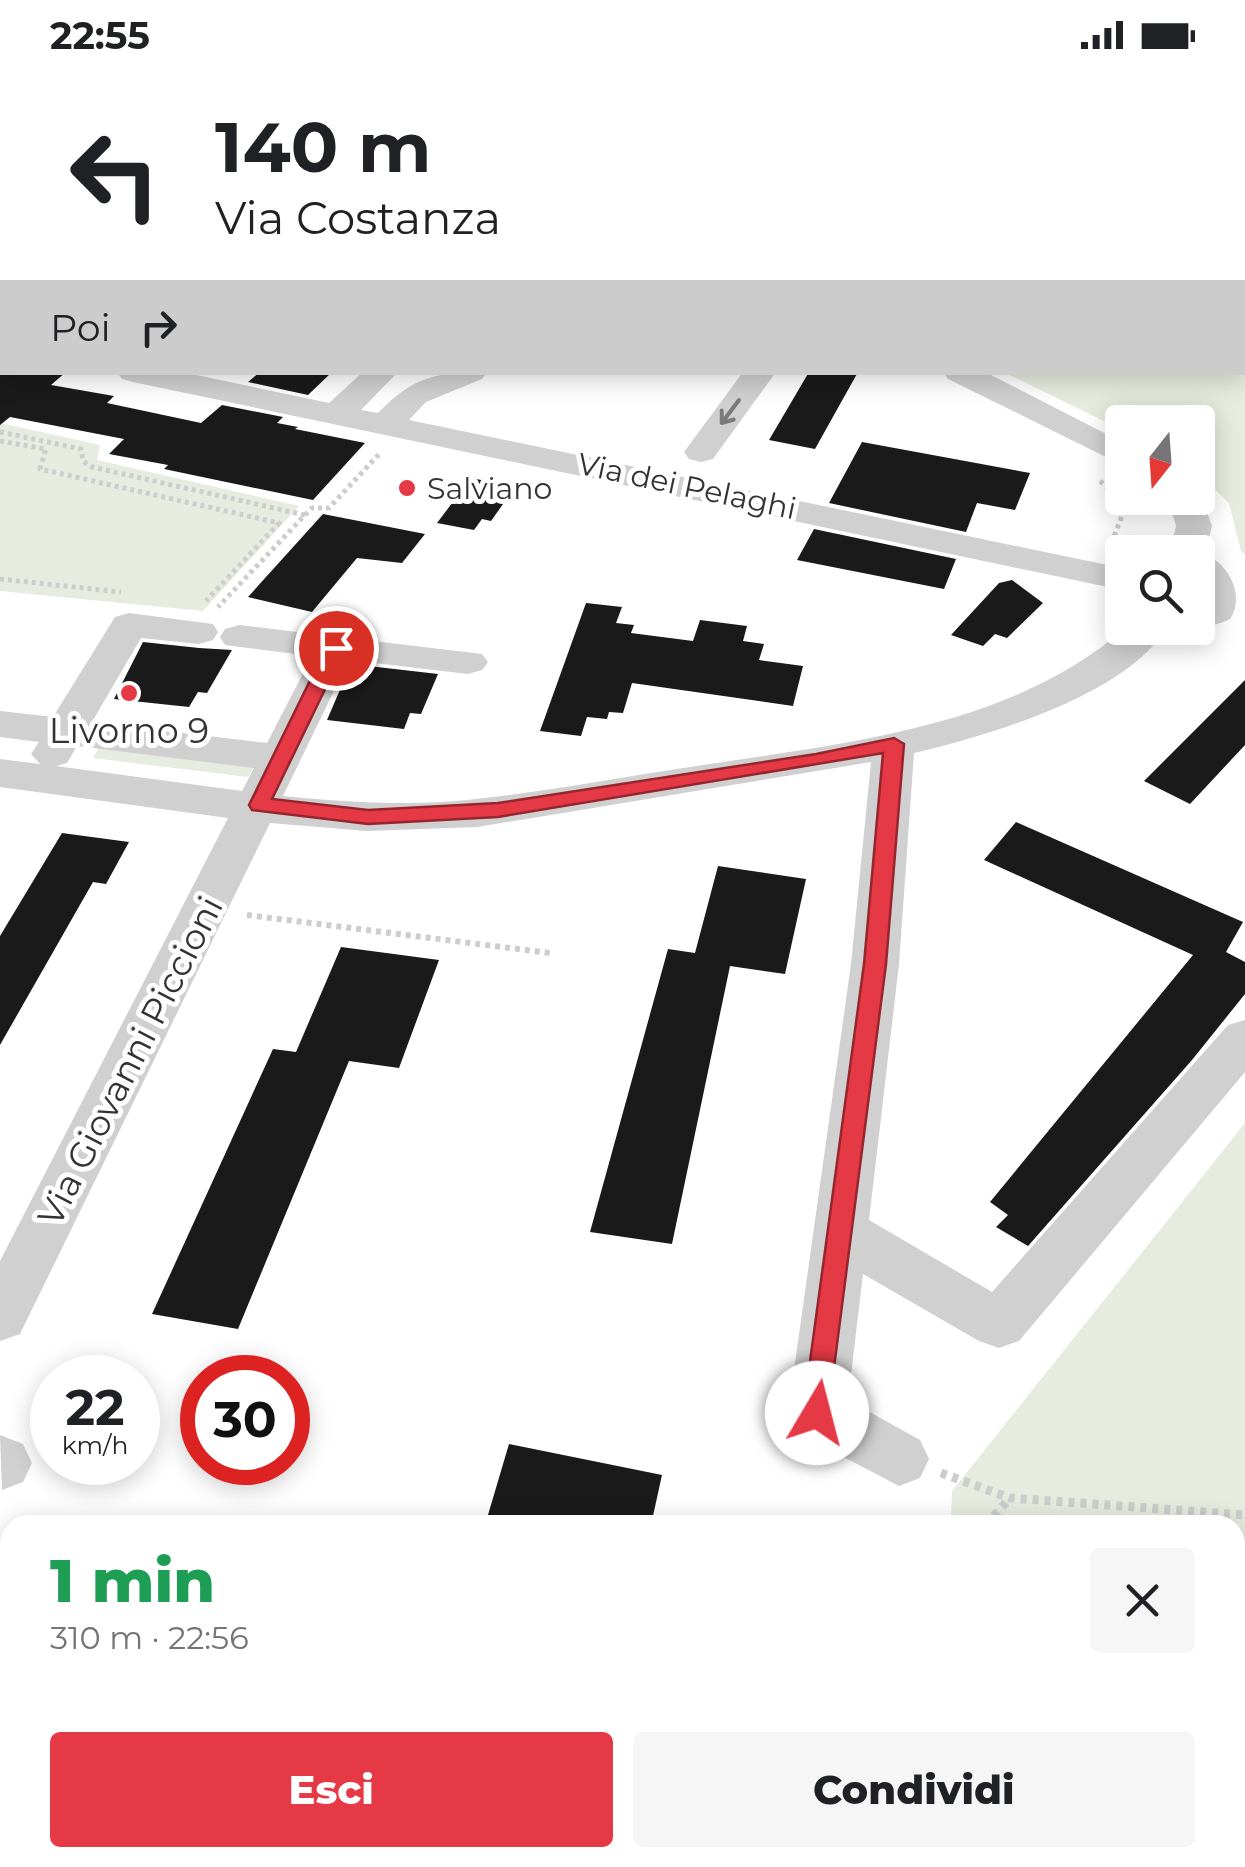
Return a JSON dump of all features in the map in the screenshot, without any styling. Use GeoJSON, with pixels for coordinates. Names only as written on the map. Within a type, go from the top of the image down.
{"type":"FeatureCollection","features":[{"type":"Feature","properties":{"kind":"street","name":"Via dei Pelaghi"},"geometry":{"type":"LineString","coordinates":[[147,375],[1105,575]]}},
{"type":"Feature","properties":{"kind":"street"},"geometry":{"type":"LineString","coordinates":[[331,413],[378,375]]}},
{"type":"Feature","properties":{"kind":"street"},"geometry":{"type":"LineString","coordinates":[[401,427],[414,395],[464,375]]}},
{"type":"Feature","properties":{"kind":"street"},"geometry":{"type":"LineString","coordinates":[[652,479],[701,452],[758,375]]}},
{"type":"Feature","properties":{"kind":"street"},"geometry":{"type":"LineString","coordinates":[[965,375],[1105,446]]}},
{"type":"Feature","properties":{"kind":"street"},"geometry":{"type":"LineString","coordinates":[[701,452],[711,491]]}},
{"type":"Feature","properties":{"kind":"street"},"geometry":{"type":"LineString","coordinates":[[1215,574],[1224,580],[1230,595],[1224,608]]}},
{"type":"Feature","properties":{"kind":"street"},"geometry":{"type":"LineString","coordinates":[[19,775],[65,732],[129,625],[211,615],[336,648],[468,662]]}},
{"type":"Feature","properties":{"kind":"street"},"geometry":{"type":"LineString","coordinates":[[19,775],[368,817],[498,810],[816,760],[978,722],[1098,670],[1128,645]]}},
{"type":"Feature","properties":{"kind":"street","name":"Via Giovanni Piccioni"},"geometry":{"type":"LineString","coordinates":[[0,1317],[336,648]]}},
{"type":"Feature","properties":{"kind":"street"},"geometry":{"type":"LineString","coordinates":[[0,724],[282,758]]}},
{"type":"Feature","properties":{"kind":"street"},"geometry":{"type":"LineString","coordinates":[[894,744],[875,964],[817,1413],[899,1459]]}},
{"type":"Feature","properties":{"kind":"street"},"geometry":{"type":"LineString","coordinates":[[842,1230],[878,1256],[999,1324],[1245,1038]]}},
{"type":"Feature","properties":{"kind":"path"},"geometry":{"type":"LineString","coordinates":[[211,615],[312,508],[330,508],[391,440],[402,442],[401,427]]}},
{"type":"Feature","properties":{"kind":"path"},"geometry":{"type":"LineString","coordinates":[[0,432],[81,450],[82,461],[92,467],[305,515]]}},
{"type":"Feature","properties":{"kind":"path"},"geometry":{"type":"LineString","coordinates":[[0,441],[46,449],[40,469],[279,522],[211,615]]}},
{"type":"Feature","properties":{"kind":"path"},"geometry":{"type":"LineString","coordinates":[[1090,475],[1126,506],[1120,535]]}},
{"type":"Feature","properties":{"kind":"path"},"geometry":{"type":"LineString","coordinates":[[0,579],[131,593]]}},
{"type":"Feature","properties":{"kind":"path"},"geometry":{"type":"LineString","coordinates":[[206,910],[550,953]]}},
{"type":"Feature","properties":{"kind":"path"},"geometry":{"type":"LineString","coordinates":[[899,1459],[1010,1498],[1232,1515]]}},
{"type":"Feature","properties":{"kind":"path"},"geometry":{"type":"LineString","coordinates":[[995,1515],[1010,1498]]}},
{"type":"Feature","properties":{"kind":"shaded area"},"geometry":{"type":"Polygon","coordinates":[[[1010,375],[1245,375],[1245,555],[1229,503],[1215,489],[1215,405],[1105,405],[1105,422],[1010,375]]]}},
{"type":"Feature","properties":{"kind":"shaded area"},"geometry":{"type":"Polygon","coordinates":[[[0,423],[100,445],[97,460],[299,506],[203,611],[0,591],[0,423]]]}},
{"type":"Feature","properties":{"kind":"shaded area"},"geometry":{"type":"Polygon","coordinates":[[[100,746],[255,765],[248,777],[93,758],[100,746]]]}},
{"type":"Feature","properties":{"kind":"shaded area"},"geometry":{"type":"Polygon","coordinates":[[[1245,1123],[1245,1515],[951,1515],[952,1491],[1245,1123]]]}},
{"type":"Feature","properties":{"kind":"building"},"geometry":{"type":"Polygon","coordinates":[[[0,375],[63,375],[51,385],[114,396],[107,403],[201,423],[222,405],[283,417],[277,423],[298,427],[295,429],[365,443],[313,500],[109,454],[124,439],[10,417],[0,425],[0,375]]]}},
{"type":"Feature","properties":{"kind":"building"},"geometry":{"type":"Polygon","coordinates":[[[256,375],[329,375],[308,395],[248,382],[256,375]]]}},
{"type":"Feature","properties":{"kind":"building"},"geometry":{"type":"Polygon","coordinates":[[[807,375],[856,375],[815,449],[769,440],[807,375]]]}},
{"type":"Feature","properties":{"kind":"building"},"geometry":{"type":"Polygon","coordinates":[[[862,442],[1030,473],[1015,510],[977,503],[966,532],[829,503],[862,442]]]}},
{"type":"Feature","properties":{"kind":"building"},"geometry":{"type":"Polygon","coordinates":[[[471,478],[507,485],[505,489],[513,490],[491,521],[482,519],[474,530],[437,523],[471,478]]]}},
{"type":"Feature","properties":{"kind":"building"},"geometry":{"type":"Polygon","coordinates":[[[323,514],[425,534],[402,563],[357,558],[312,612],[248,597],[323,514]]]}},
{"type":"Feature","properties":{"kind":"building"},"geometry":{"type":"Polygon","coordinates":[[[814,529],[956,559],[944,589],[797,560],[814,529]]]}},
{"type":"Feature","properties":{"kind":"building"},"geometry":{"type":"Polygon","coordinates":[[[1012,580],[1043,603],[1007,638],[995,634],[983,646],[951,635],[999,583],[1012,580]]]}},
{"type":"Feature","properties":{"kind":"building"},"geometry":{"type":"Polygon","coordinates":[[[586,603],[622,607],[616,623],[634,625],[631,633],[693,641],[700,620],[747,626],[743,641],[764,644],[759,660],[803,666],[793,706],[632,683],[623,713],[609,712],[607,719],[587,717],[581,736],[540,731],[586,603]]]}},
{"type":"Feature","properties":{"kind":"building"},"geometry":{"type":"Polygon","coordinates":[[[143,642],[232,650],[207,693],[198,692],[189,707],[114,699],[143,642]]]}},
{"type":"Feature","properties":{"kind":"building"},"geometry":{"type":"Polygon","coordinates":[[[351,664],[438,674],[421,714],[410,713],[404,729],[327,720],[351,664]]]}},
{"type":"Feature","properties":{"kind":"building"},"geometry":{"type":"Polygon","coordinates":[[[1245,680],[1245,745],[1190,804],[1144,781],[1245,680]]]}},
{"type":"Feature","properties":{"kind":"building"},"geometry":{"type":"Polygon","coordinates":[[[1016,822],[1243,922],[1226,952],[1245,962],[1245,994],[1028,1246],[996,1227],[1008,1215],[990,1202],[1193,955],[984,860],[1016,822]]]}},
{"type":"Feature","properties":{"kind":"building"},"geometry":{"type":"Polygon","coordinates":[[[62,833],[129,842],[106,884],[93,882],[0,1045],[0,936],[62,833]]]}},
{"type":"Feature","properties":{"kind":"building"},"geometry":{"type":"Polygon","coordinates":[[[718,866],[806,879],[785,974],[730,966],[672,1244],[590,1232],[668,949],[695,953],[718,866]]]}},
{"type":"Feature","properties":{"kind":"building"},"geometry":{"type":"Polygon","coordinates":[[[341,947],[439,960],[399,1068],[349,1061],[238,1329],[152,1314],[273,1049],[296,1052],[341,947]]]}},
{"type":"Feature","properties":{"kind":"building"},"geometry":{"type":"Polygon","coordinates":[[[509,1444],[662,1475],[653,1515],[488,1515],[509,1444]]]}},
{"type":"Feature","properties":{"kind":"place","name":"Salviano"},"geometry":{"type":"Point","coordinates":[407,488]}},
{"type":"Feature","properties":{"kind":"place","name":"Livorno 9"},"geometry":{"type":"Point","coordinates":[129,693]}},
{"type":"Feature","properties":{"kind":"route"},"geometry":{"type":"LineString","coordinates":[[336,648],[259,805],[368,817],[498,810],[894,744],[875,964],[817,1413]]}}]}
